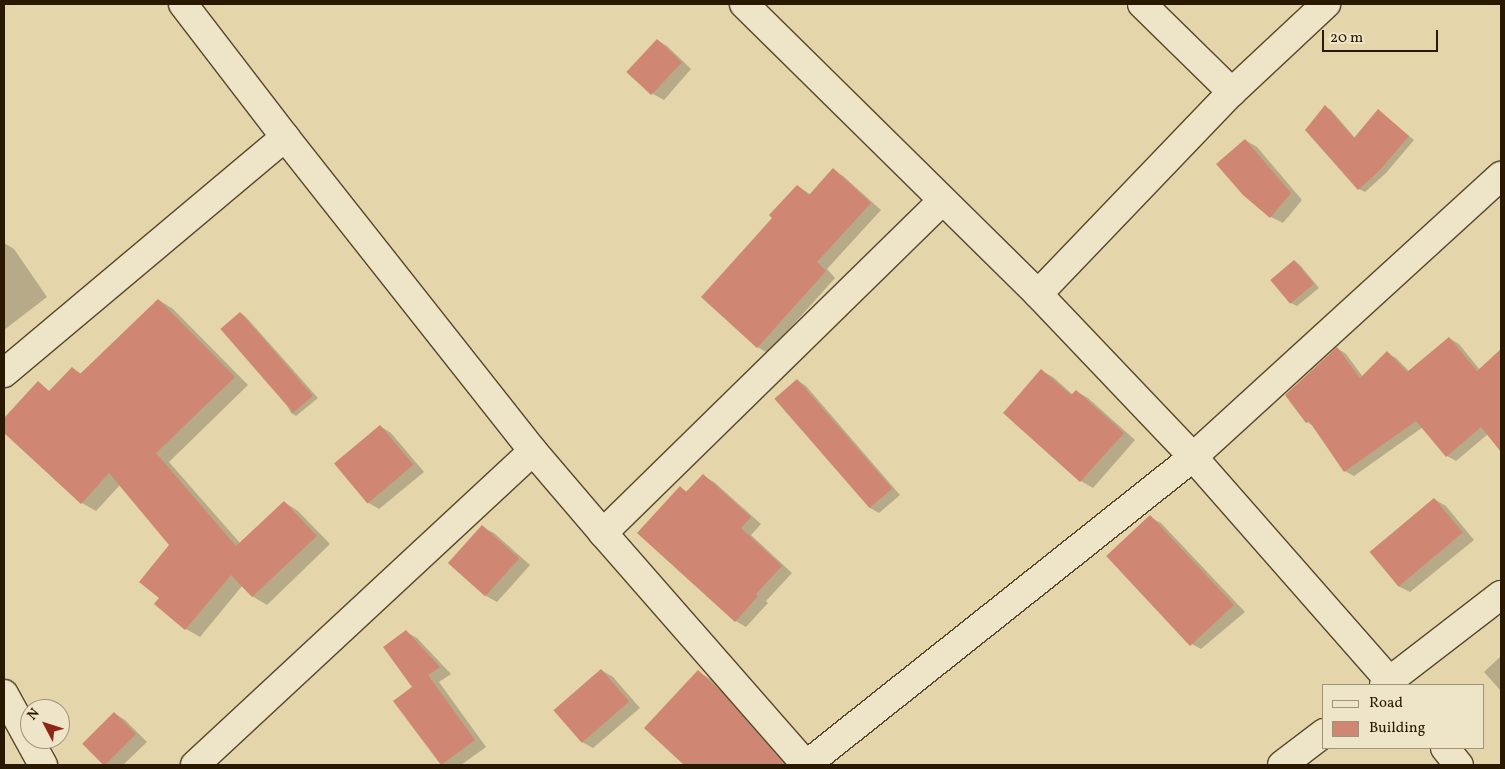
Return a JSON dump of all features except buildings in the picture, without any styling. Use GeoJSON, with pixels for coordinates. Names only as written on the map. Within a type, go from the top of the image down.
{"type":"FeatureCollection","features":[{"type":"Feature","properties":{"kind":"street"},"geometry":{"type":"LineString","coordinates":[[183,4],[284,137],[533,451],[602,534],[806,765],[1193,457],[1501,176]]}},
{"type":"Feature","properties":{"kind":"street"},"geometry":{"type":"LineString","coordinates":[[744,4],[1038,294],[1193,457],[1389,684],[1501,595]]}},
{"type":"Feature","properties":{"kind":"street"},"geometry":{"type":"LineString","coordinates":[[1142,4],[1232,92]]}},
{"type":"Feature","properties":{"kind":"street"},"geometry":{"type":"LineString","coordinates":[[1038,294],[1232,92],[1326,4]]}},
{"type":"Feature","properties":{"kind":"street"},"geometry":{"type":"LineString","coordinates":[[4,374],[284,137]]}},
{"type":"Feature","properties":{"kind":"street"},"geometry":{"type":"LineString","coordinates":[[602,534],[942,200]]}},
{"type":"Feature","properties":{"kind":"street"},"geometry":{"type":"LineString","coordinates":[[194,765],[533,451]]}},
{"type":"Feature","properties":{"kind":"street"},"geometry":{"type":"LineString","coordinates":[[4,694],[43,765]]}},
{"type":"Feature","properties":{"kind":"street"},"geometry":{"type":"LineString","coordinates":[[1282,765],[1322,735]]}},
{"type":"Feature","properties":{"kind":"street"},"geometry":{"type":"LineString","coordinates":[[1446,749],[1459,765]]}}]}
